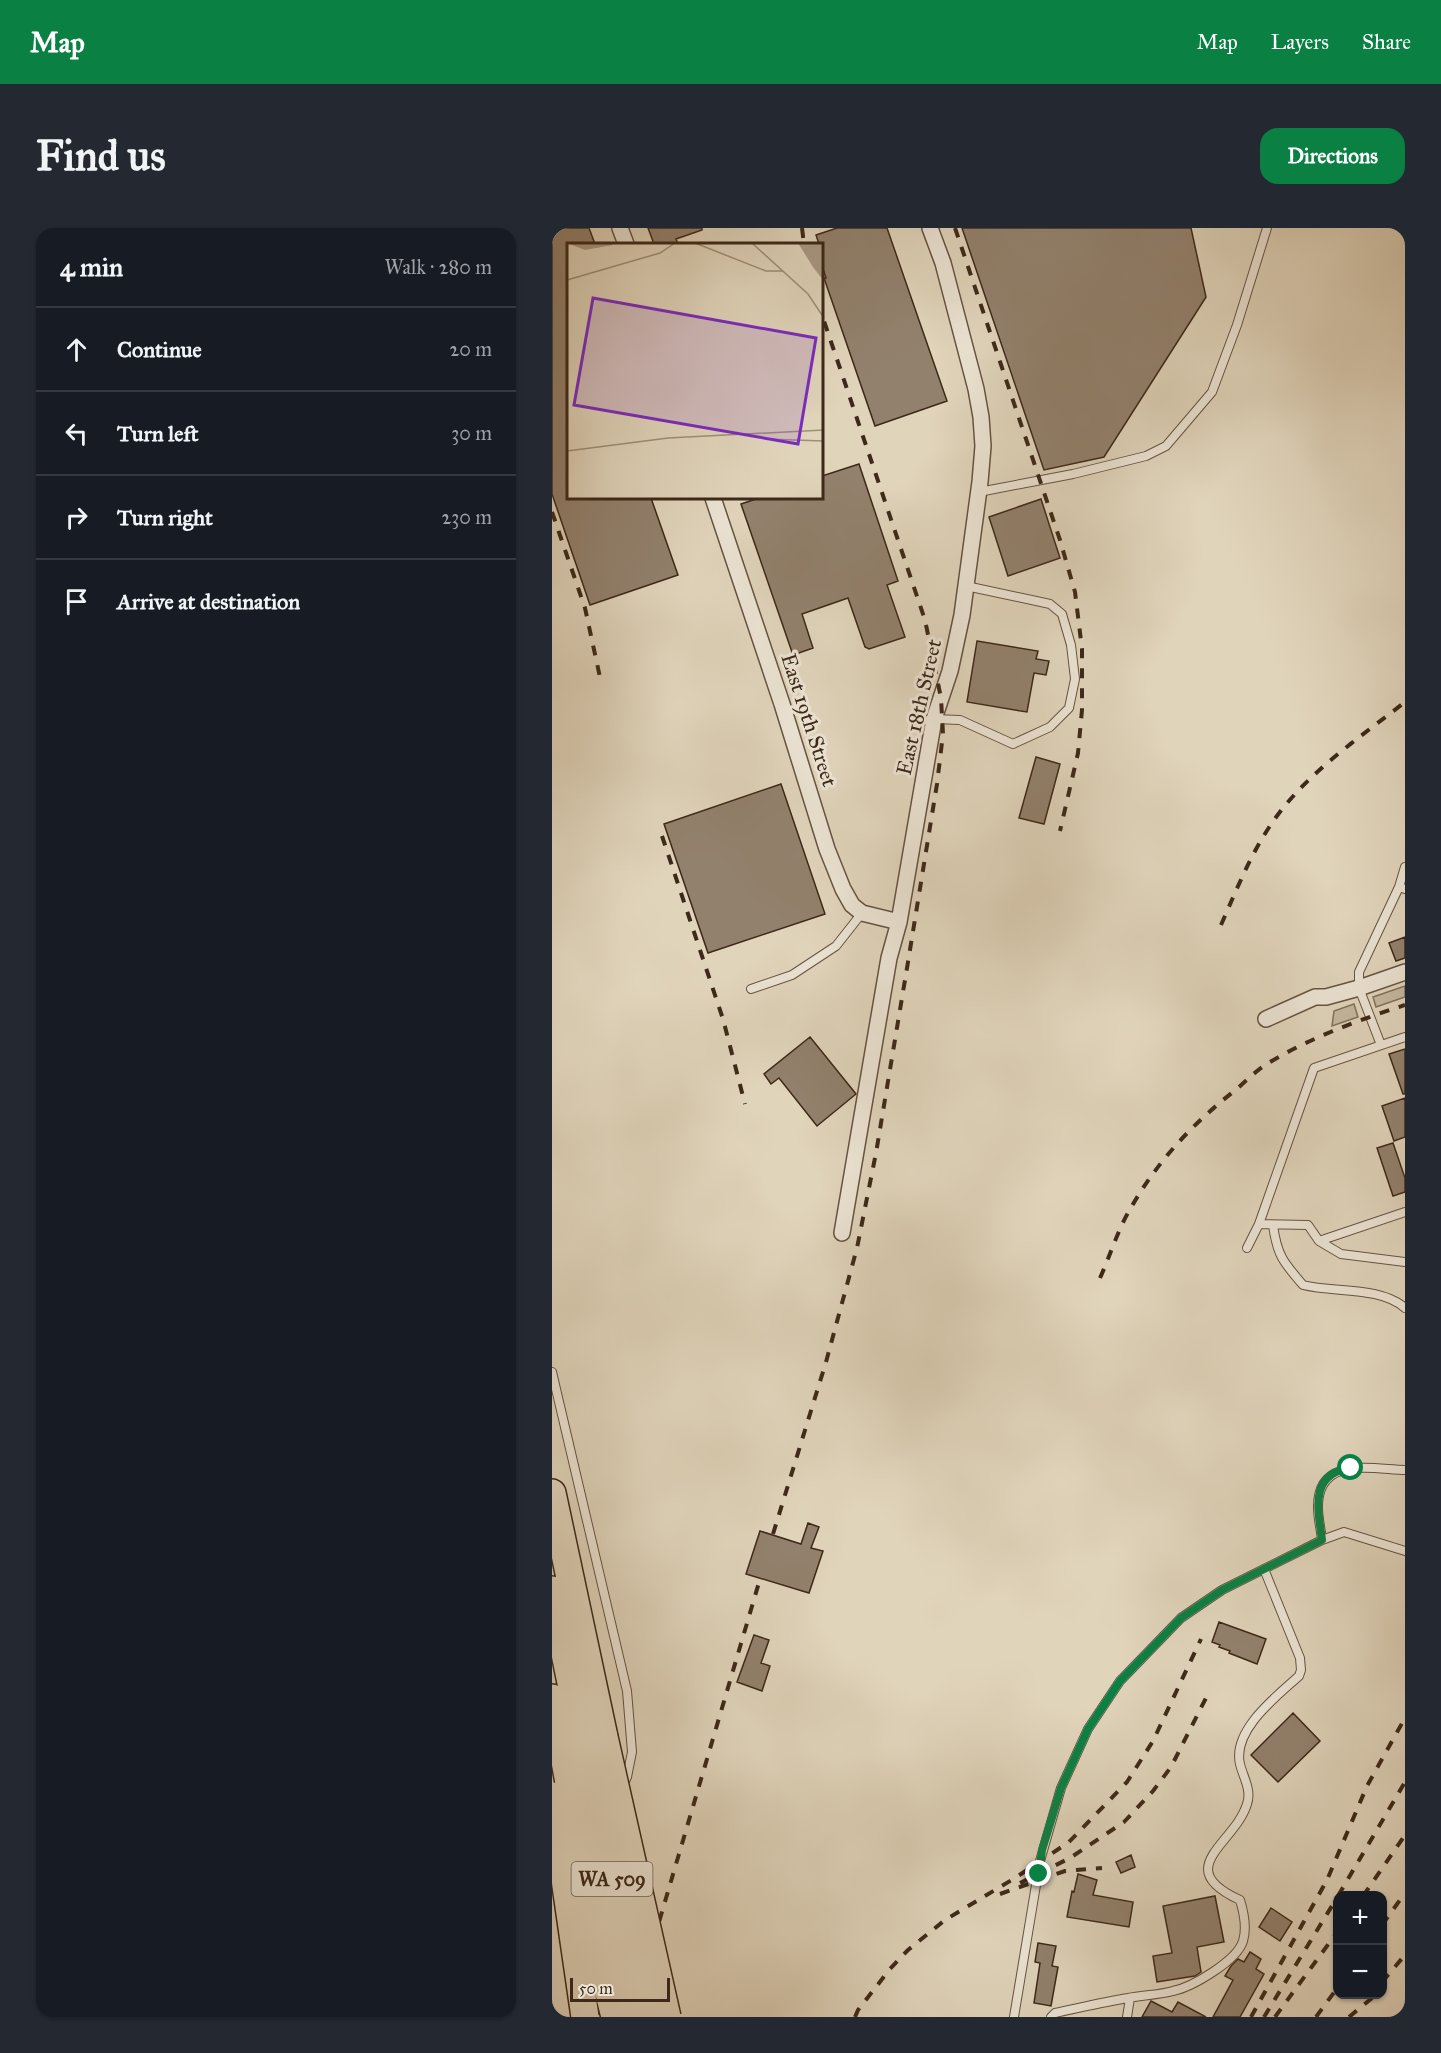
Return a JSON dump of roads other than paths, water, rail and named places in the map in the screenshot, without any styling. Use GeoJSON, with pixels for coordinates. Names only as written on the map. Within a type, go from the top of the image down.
{"type":"FeatureCollection","features":[{"type":"Feature","properties":{"kind":"highway"},"geometry":{"type":"LineString","coordinates":[[552,1493],[583,1741],[667,2017]]}},
{"type":"Feature","properties":{"kind":"highway","name":"WA 509"},"geometry":{"type":"LineString","coordinates":[[552,1590],[641,2017]]}},
{"type":"Feature","properties":{"kind":"highway","name":"WA 509"},"geometry":{"type":"LineString","coordinates":[[552,1698],[583,1741],[605,1977],[615,2017]]}},
{"type":"Feature","properties":{"kind":"highway"},"geometry":{"type":"LineString","coordinates":[[552,1786],[585,2017]]}},
{"type":"Feature","properties":{"kind":"street"},"geometry":{"type":"LineString","coordinates":[[620,228],[626,243]]}},
{"type":"Feature","properties":{"kind":"street","name":"East 18th Street"},"geometry":{"type":"LineString","coordinates":[[842,1233],[889,958],[899,922],[934,719],[950,672],[966,586],[979,492],[983,446],[976,389],[943,262],[930,228]]}},
{"type":"Feature","properties":{"kind":"street","name":"East 19th Street"},"geometry":{"type":"LineString","coordinates":[[714,500],[783,704],[827,849],[843,889],[852,905],[862,913]]}},
{"type":"Feature","properties":{"kind":"street"},"geometry":{"type":"LineString","coordinates":[[862,913],[899,922]]}},
{"type":"Feature","properties":{"kind":"street"},"geometry":{"type":"LineString","coordinates":[[1266,1019],[1315,997],[1326,997],[1359,988],[1405,972]]}},
{"type":"Feature","properties":{"kind":"lane"},"geometry":{"type":"LineString","coordinates":[[979,492],[1073,474],[1146,456],[1166,446],[1212,392],[1237,325],[1267,228]]}},
{"type":"Feature","properties":{"kind":"lane"},"geometry":{"type":"LineString","coordinates":[[934,719],[960,720],[1013,744],[1050,727],[1069,708],[1075,679],[1071,645],[1062,614],[1050,604],[966,586]]}},
{"type":"Feature","properties":{"kind":"lane"},"geometry":{"type":"LineString","coordinates":[[1381,1045],[1359,988],[1359,972],[1402,888],[1405,867]]}},
{"type":"Feature","properties":{"kind":"lane"},"geometry":{"type":"LineString","coordinates":[[751,989],[792,975],[836,946],[862,913]]}},
{"type":"Feature","properties":{"kind":"lane"},"geometry":{"type":"LineString","coordinates":[[1246,1248],[1259,1224],[1314,1068],[1405,1036]]}},
{"type":"Feature","properties":{"kind":"lane"},"geometry":{"type":"LineString","coordinates":[[1319,1241],[1405,1212]]}},
{"type":"Feature","properties":{"kind":"lane"},"geometry":{"type":"LineString","coordinates":[[1259,1224],[1308,1225],[1319,1241],[1341,1254],[1405,1262]]}},
{"type":"Feature","properties":{"kind":"lane"},"geometry":{"type":"LineString","coordinates":[[1273,1225],[1279,1253],[1284,1263],[1303,1284],[1374,1294],[1394,1300],[1405,1308]]}},
{"type":"Feature","properties":{"kind":"lane"},"geometry":{"type":"LineString","coordinates":[[552,1372],[627,1691],[632,1752],[627,1777],[613,1808]]}},
{"type":"Feature","properties":{"kind":"lane"},"geometry":{"type":"LineString","coordinates":[[1322,1540],[1318,1508],[1319,1495],[1327,1477],[1334,1472],[1351,1468],[1405,1470]]}},
{"type":"Feature","properties":{"kind":"lane"},"geometry":{"type":"LineString","coordinates":[[1014,2017],[1042,1850],[1061,1788],[1088,1729],[1120,1681],[1181,1618],[1222,1590],[1322,1540],[1344,1532],[1405,1551]]}},
{"type":"Feature","properties":{"kind":"lane"},"geometry":{"type":"LineString","coordinates":[[1051,2017],[1055,2013],[1173,1992],[1203,1979],[1226,1962],[1243,1943],[1245,1927],[1240,1900],[1215,1887],[1208,1872],[1210,1861],[1216,1848],[1242,1816],[1248,1802],[1248,1790],[1238,1756],[1244,1736],[1265,1707],[1299,1676],[1301,1670],[1300,1658],[1264,1569]]}},
{"type":"Feature","properties":{"kind":"lane"},"geometry":{"type":"LineString","coordinates":[[552,1877],[573,1869],[594,1849],[608,1818]]}},
{"type":"Feature","properties":{"kind":"lane"},"geometry":{"type":"LineString","coordinates":[[1128,2017],[1130,1998]]}},
{"type":"Feature","properties":{"kind":"railway"},"geometry":{"type":"LineString","coordinates":[[802,228],[804,243]]}},
{"type":"Feature","properties":{"kind":"railway"},"geometry":{"type":"LineString","coordinates":[[955,228],[1060,540],[1075,592],[1082,649],[1082,710],[1078,753],[1060,831]]}},
{"type":"Feature","properties":{"kind":"railway"},"geometry":{"type":"LineString","coordinates":[[773,1534],[826,1362],[857,1248],[876,1153],[908,962],[943,734],[941,698],[925,620],[824,321]]}},
{"type":"Feature","properties":{"kind":"railway"},"geometry":{"type":"LineString","coordinates":[[552,512],[585,608],[601,682]]}},
{"type":"Feature","properties":{"kind":"railway"},"geometry":{"type":"LineString","coordinates":[[1221,925],[1256,850],[1283,808],[1310,778],[1405,702]]}},
{"type":"Feature","properties":{"kind":"railway"},"geometry":{"type":"LineString","coordinates":[[662,836],[723,1019],[745,1104]]}},
{"type":"Feature","properties":{"kind":"railway"},"geometry":{"type":"LineString","coordinates":[[1100,1278],[1121,1227],[1140,1193],[1164,1159],[1206,1115],[1257,1071],[1286,1053],[1336,1030],[1405,1005]]}},
{"type":"Feature","properties":{"kind":"railway"},"geometry":{"type":"LineString","coordinates":[[631,2017],[760,1579]]}},
{"type":"Feature","properties":{"kind":"railway"},"geometry":{"type":"LineString","coordinates":[[855,2017],[890,1969],[908,1950],[945,1920],[1069,1842],[1127,1782],[1153,1741],[1201,1639]]}},
{"type":"Feature","properties":{"kind":"railway"},"geometry":{"type":"LineString","coordinates":[[1020,1883],[1070,1858],[1124,1822],[1153,1791],[1171,1767],[1208,1694]]}},
{"type":"Feature","properties":{"kind":"railway"},"geometry":{"type":"LineString","coordinates":[[1251,2017],[1327,1880],[1367,1786],[1405,1718]]}},
{"type":"Feature","properties":{"kind":"railway"},"geometry":{"type":"LineString","coordinates":[[1341,1891],[1405,1782]]}},
{"type":"Feature","properties":{"kind":"railway"},"geometry":{"type":"LineString","coordinates":[[1366,1891],[1405,1835]]}},
{"type":"Feature","properties":{"kind":"railway"},"geometry":{"type":"LineString","coordinates":[[1000,1894],[1065,1871],[1102,1868]]}},
{"type":"Feature","properties":{"kind":"railway"},"geometry":{"type":"LineString","coordinates":[[1387,1918],[1405,1893]]}},
{"type":"Feature","properties":{"kind":"railway"},"geometry":{"type":"LineString","coordinates":[[1264,2017],[1333,1904]]}},
{"type":"Feature","properties":{"kind":"railway"},"geometry":{"type":"LineString","coordinates":[[1275,2017],[1333,1938]]}},
{"type":"Feature","properties":{"kind":"railway"},"geometry":{"type":"LineString","coordinates":[[1387,1976],[1405,1955]]}},
{"type":"Feature","properties":{"kind":"railway"},"geometry":{"type":"LineString","coordinates":[[1316,2017],[1333,1994]]}},
{"type":"Feature","properties":{"kind":"railway"},"geometry":{"type":"LineString","coordinates":[[1349,2017],[1371,1999]]}}]}
